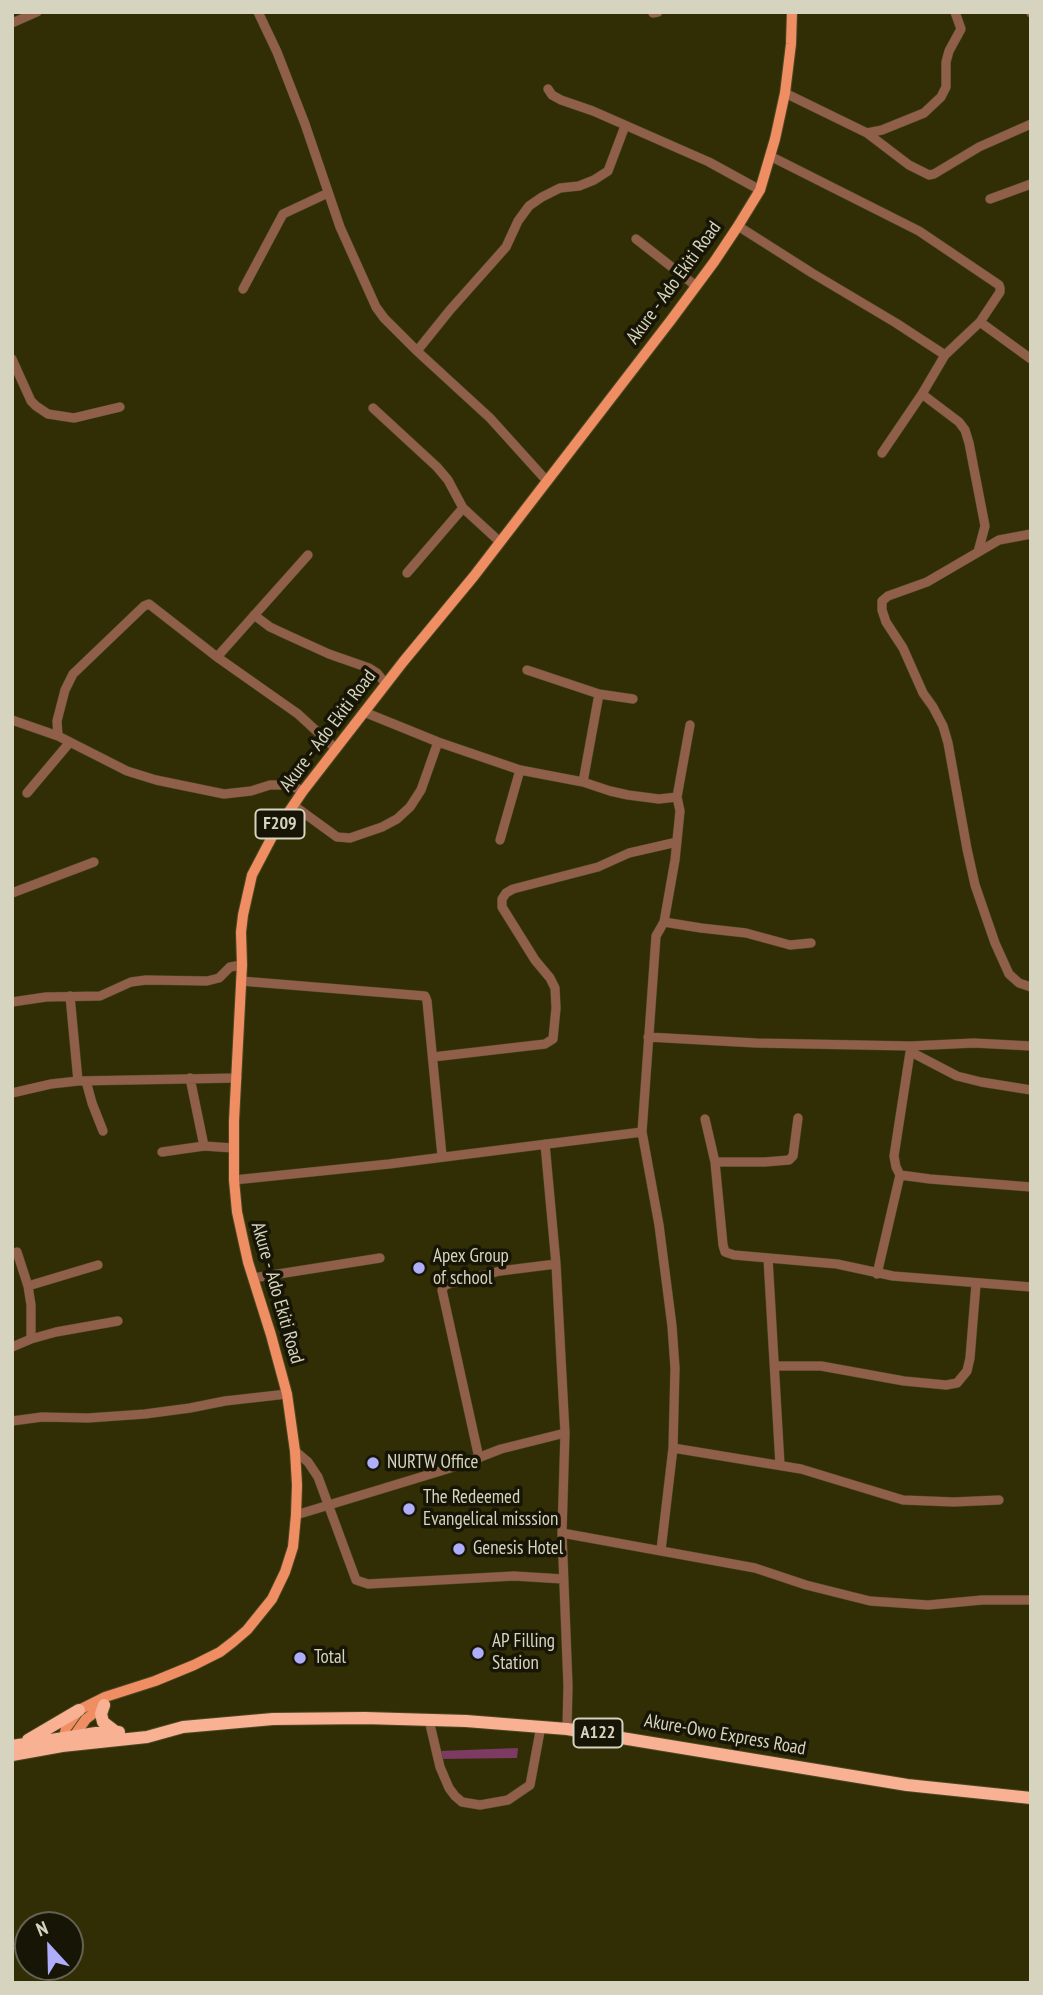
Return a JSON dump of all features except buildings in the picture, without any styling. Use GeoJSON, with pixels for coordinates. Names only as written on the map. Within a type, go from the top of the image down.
{"type":"FeatureCollection","features":[{"type":"Feature","properties":{"kind":"highway"},"geometry":{"type":"LineString","coordinates":[[104,1705],[101,1714],[103,1723],[116,1732]]}},
{"type":"Feature","properties":{"kind":"highway"},"geometry":{"type":"LineString","coordinates":[[15,1749],[79,1710]]}},
{"type":"Feature","properties":{"kind":"highway","name":"Akure-Owo Express Road"},"geometry":{"type":"LineString","coordinates":[[15,1749],[68,1741],[148,1737],[183,1727],[273,1719],[429,1720],[567,1729],[907,1785],[1031,1798]]}},
{"type":"Feature","properties":{"kind":"highway","name":"Akure-Owo Express Road"},"geometry":{"type":"LineString","coordinates":[[68,1741],[96,1733],[145,1730],[162,1732]]}},
{"type":"Feature","properties":{"kind":"main road","name":"Akure - Ado Ekiti Road"},"geometry":{"type":"LineString","coordinates":[[79,1710],[105,1697],[194,1665],[220,1652],[247,1630],[261,1614],[280,1584],[289,1560],[296,1515],[295,1451],[287,1394],[253,1278],[237,1212],[234,1180],[243,915],[252,875],[273,835],[303,791],[500,542],[696,286],[738,226],[760,190],[770,156],[785,93],[792,12]]}},
{"type":"Feature","properties":{"kind":"main road","name":"F209"},"geometry":{"type":"LineString","coordinates":[[68,1741],[86,1719],[104,1705],[118,1699],[121,1693]]}},
{"type":"Feature","properties":{"kind":"main road"},"geometry":{"type":"LineString","coordinates":[[68,1741],[70,1721],[79,1710]]}},
{"type":"Feature","properties":{"kind":"street"},"geometry":{"type":"LineString","coordinates":[[12,23],[23,15],[37,12]]}},
{"type":"Feature","properties":{"kind":"street"},"geometry":{"type":"LineString","coordinates":[[258,12],[305,124],[340,227],[376,307],[417,351],[490,418],[546,480]]}},
{"type":"Feature","properties":{"kind":"street"},"geometry":{"type":"LineString","coordinates":[[866,133],[882,130],[925,113],[942,97],[946,87],[949,51],[961,29],[955,12]]}},
{"type":"Feature","properties":{"kind":"street"},"geometry":{"type":"LineString","coordinates":[[548,89],[562,100],[709,162],[760,190]]}},
{"type":"Feature","properties":{"kind":"street"},"geometry":{"type":"LineString","coordinates":[[785,93],[866,133],[909,165],[929,174],[934,174],[979,147],[1031,124]]}},
{"type":"Feature","properties":{"kind":"street"},"geometry":{"type":"LineString","coordinates":[[417,351],[506,247],[517,221],[529,206],[560,188],[579,186],[608,171],[625,126]]}},
{"type":"Feature","properties":{"kind":"street"},"geometry":{"type":"LineString","coordinates":[[770,156],[907,225],[999,285],[1000,292],[980,322],[946,355],[882,453]]}},
{"type":"Feature","properties":{"kind":"street"},"geometry":{"type":"LineString","coordinates":[[990,199],[1031,184]]}},
{"type":"Feature","properties":{"kind":"street"},"geometry":{"type":"LineString","coordinates":[[243,289],[284,214],[328,193]]}},
{"type":"Feature","properties":{"kind":"street"},"geometry":{"type":"LineString","coordinates":[[738,226],[946,355]]}},
{"type":"Feature","properties":{"kind":"street"},"geometry":{"type":"LineString","coordinates":[[636,239],[696,286]]}},
{"type":"Feature","properties":{"kind":"street"},"geometry":{"type":"LineString","coordinates":[[980,322],[1031,359]]}},
{"type":"Feature","properties":{"kind":"street"},"geometry":{"type":"LineString","coordinates":[[12,359],[32,401],[36,407],[48,414],[74,418],[121,407]]}},
{"type":"Feature","properties":{"kind":"street"},"geometry":{"type":"LineString","coordinates":[[922,394],[945,410],[965,430],[975,467],[985,526],[978,552]]}},
{"type":"Feature","properties":{"kind":"street"},"geometry":{"type":"LineString","coordinates":[[373,408],[438,467],[463,508],[500,542]]}},
{"type":"Feature","properties":{"kind":"street"},"geometry":{"type":"LineString","coordinates":[[407,573],[463,508]]}},
{"type":"Feature","properties":{"kind":"street"},"geometry":{"type":"LineString","coordinates":[[1031,534],[999,540],[927,582],[888,596],[882,601],[886,622],[903,648],[943,726],[975,885],[995,943],[1009,974],[1019,983],[1031,987]]}},
{"type":"Feature","properties":{"kind":"street"},"geometry":{"type":"LineString","coordinates":[[217,657],[308,555]]}},
{"type":"Feature","properties":{"kind":"street"},"geometry":{"type":"LineString","coordinates":[[58,736],[57,721],[65,690],[73,674],[149,604],[217,657],[298,714],[336,748]]}},
{"type":"Feature","properties":{"kind":"street"},"geometry":{"type":"LineString","coordinates":[[254,615],[285,634],[369,668],[386,684]]}},
{"type":"Feature","properties":{"kind":"street"},"geometry":{"type":"LineString","coordinates":[[527,670],[599,694],[633,699]]}},
{"type":"Feature","properties":{"kind":"street"},"geometry":{"type":"LineString","coordinates":[[583,782],[599,694]]}},
{"type":"Feature","properties":{"kind":"street"},"geometry":{"type":"LineString","coordinates":[[364,712],[438,742],[520,770],[583,782],[628,795],[659,799],[677,797]]}},
{"type":"Feature","properties":{"kind":"street"},"geometry":{"type":"LineString","coordinates":[[12,720],[58,736],[127,771],[179,786],[224,794],[251,791],[270,785],[289,785],[303,791]]}},
{"type":"Feature","properties":{"kind":"street"},"geometry":{"type":"LineString","coordinates":[[661,1549],[673,1448],[675,1368],[659,1225],[642,1132],[656,936],[664,922],[677,842],[680,811],[677,797],[690,725]]}},
{"type":"Feature","properties":{"kind":"street"},"geometry":{"type":"LineString","coordinates":[[27,793],[71,742]]}},
{"type":"Feature","properties":{"kind":"street"},"geometry":{"type":"LineString","coordinates":[[293,805],[337,837],[349,838],[382,827],[397,819],[410,807],[421,790],[438,742]]}},
{"type":"Feature","properties":{"kind":"street"},"geometry":{"type":"LineString","coordinates":[[500,840],[520,770]]}},
{"type":"Feature","properties":{"kind":"street"},"geometry":{"type":"LineString","coordinates":[[433,1057],[545,1044],[553,1039],[555,988],[502,907],[502,898],[506,894],[513,889],[598,867],[629,853],[677,842]]}},
{"type":"Feature","properties":{"kind":"street"},"geometry":{"type":"LineString","coordinates":[[12,893],[94,862]]}},
{"type":"Feature","properties":{"kind":"street"},"geometry":{"type":"LineString","coordinates":[[664,922],[746,933],[790,945],[811,943]]}},
{"type":"Feature","properties":{"kind":"street"},"geometry":{"type":"LineString","coordinates":[[12,1002],[100,996],[139,981],[216,980],[230,967],[242,965]]}},
{"type":"Feature","properties":{"kind":"street"},"geometry":{"type":"LineString","coordinates":[[241,981],[425,996],[428,1001],[442,1156]]}},
{"type":"Feature","properties":{"kind":"street"},"geometry":{"type":"LineString","coordinates":[[70,996],[82,1081],[103,1131]]}},
{"type":"Feature","properties":{"kind":"street"},"geometry":{"type":"LineString","coordinates":[[648,1037],[911,1049],[974,1043],[1031,1046]]}},
{"type":"Feature","properties":{"kind":"street"},"geometry":{"type":"LineString","coordinates":[[911,1049],[957,1076],[1031,1090]]}},
{"type":"Feature","properties":{"kind":"street"},"geometry":{"type":"LineString","coordinates":[[877,1273],[900,1175],[894,1156],[911,1049]]}},
{"type":"Feature","properties":{"kind":"street"},"geometry":{"type":"LineString","coordinates":[[190,1078],[204,1146]]}},
{"type":"Feature","properties":{"kind":"street"},"geometry":{"type":"LineString","coordinates":[[12,1093],[51,1084],[82,1081],[237,1078]]}},
{"type":"Feature","properties":{"kind":"street"},"geometry":{"type":"LineString","coordinates":[[715,1162],[789,1160],[793,1156],[798,1118]]}},
{"type":"Feature","properties":{"kind":"street"},"geometry":{"type":"LineString","coordinates":[[705,1119],[715,1162],[725,1252],[837,1264],[877,1273],[1031,1287]]}},
{"type":"Feature","properties":{"kind":"street"},"geometry":{"type":"LineString","coordinates":[[234,1180],[389,1164],[642,1132]]}},
{"type":"Feature","properties":{"kind":"street"},"geometry":{"type":"LineString","coordinates":[[545,1144],[556,1264],[565,1433],[562,1534],[568,1686],[567,1729]]}},
{"type":"Feature","properties":{"kind":"street"},"geometry":{"type":"LineString","coordinates":[[162,1152],[204,1146],[233,1148]]}},
{"type":"Feature","properties":{"kind":"street"},"geometry":{"type":"LineString","coordinates":[[900,1175],[1031,1187]]}},
{"type":"Feature","properties":{"kind":"street"},"geometry":{"type":"LineString","coordinates":[[17,1252],[28,1286],[31,1339]]}},
{"type":"Feature","properties":{"kind":"street"},"geometry":{"type":"LineString","coordinates":[[253,1278],[380,1258]]}},
{"type":"Feature","properties":{"kind":"street"},"geometry":{"type":"LineString","coordinates":[[768,1258],[780,1465]]}},
{"type":"Feature","properties":{"kind":"street"},"geometry":{"type":"LineString","coordinates":[[479,1458],[442,1290],[445,1286],[500,1271],[556,1264]]}},
{"type":"Feature","properties":{"kind":"street"},"geometry":{"type":"LineString","coordinates":[[28,1286],[98,1265]]}},
{"type":"Feature","properties":{"kind":"street"},"geometry":{"type":"LineString","coordinates":[[775,1366],[821,1366],[932,1384],[957,1383],[967,1371],[970,1357],[976,1284]]}},
{"type":"Feature","properties":{"kind":"street"},"geometry":{"type":"LineString","coordinates":[[12,1347],[31,1339],[118,1321]]}},
{"type":"Feature","properties":{"kind":"street"},"geometry":{"type":"LineString","coordinates":[[12,1421],[42,1417],[88,1418],[145,1414],[287,1394]]}},
{"type":"Feature","properties":{"kind":"street"},"geometry":{"type":"LineString","coordinates":[[296,1515],[501,1449],[565,1433]]}},
{"type":"Feature","properties":{"kind":"street"},"geometry":{"type":"LineString","coordinates":[[673,1448],[801,1469],[904,1500],[954,1503],[999,1500]]}},
{"type":"Feature","properties":{"kind":"street"},"geometry":{"type":"LineString","coordinates":[[295,1451],[308,1462],[318,1477],[356,1580],[368,1584],[492,1577],[563,1578]]}},
{"type":"Feature","properties":{"kind":"street"},"geometry":{"type":"LineString","coordinates":[[562,1534],[661,1549],[755,1568],[806,1585],[870,1601],[928,1605],[982,1600],[1031,1600]]}},
{"type":"Feature","properties":{"kind":"street"},"geometry":{"type":"LineString","coordinates":[[429,1720],[440,1767],[449,1788],[462,1802],[480,1805],[508,1800],[530,1785],[541,1726]]}},
{"type":"Feature","properties":{"kind":"shaded area"},"geometry":{"type":"Polygon","coordinates":[[[518,1748],[517,1758],[438,1759],[439,1751],[518,1748]]]}},
{"type":"Feature","properties":{"kind":"place","name":"Apex Group of school"},"geometry":{"type":"Point","coordinates":[419,1268]}},
{"type":"Feature","properties":{"kind":"place","name":"NURTW Office"},"geometry":{"type":"Point","coordinates":[373,1463]}},
{"type":"Feature","properties":{"kind":"place","name":"The Redeemed Evangelical misssion"},"geometry":{"type":"Point","coordinates":[409,1509]}},
{"type":"Feature","properties":{"kind":"place","name":"Genesis Hotel"},"geometry":{"type":"Point","coordinates":[459,1549]}},
{"type":"Feature","properties":{"kind":"place","name":"AP Filling Station"},"geometry":{"type":"Point","coordinates":[478,1653]}},
{"type":"Feature","properties":{"kind":"place","name":"Total"},"geometry":{"type":"Point","coordinates":[300,1658]}}]}
